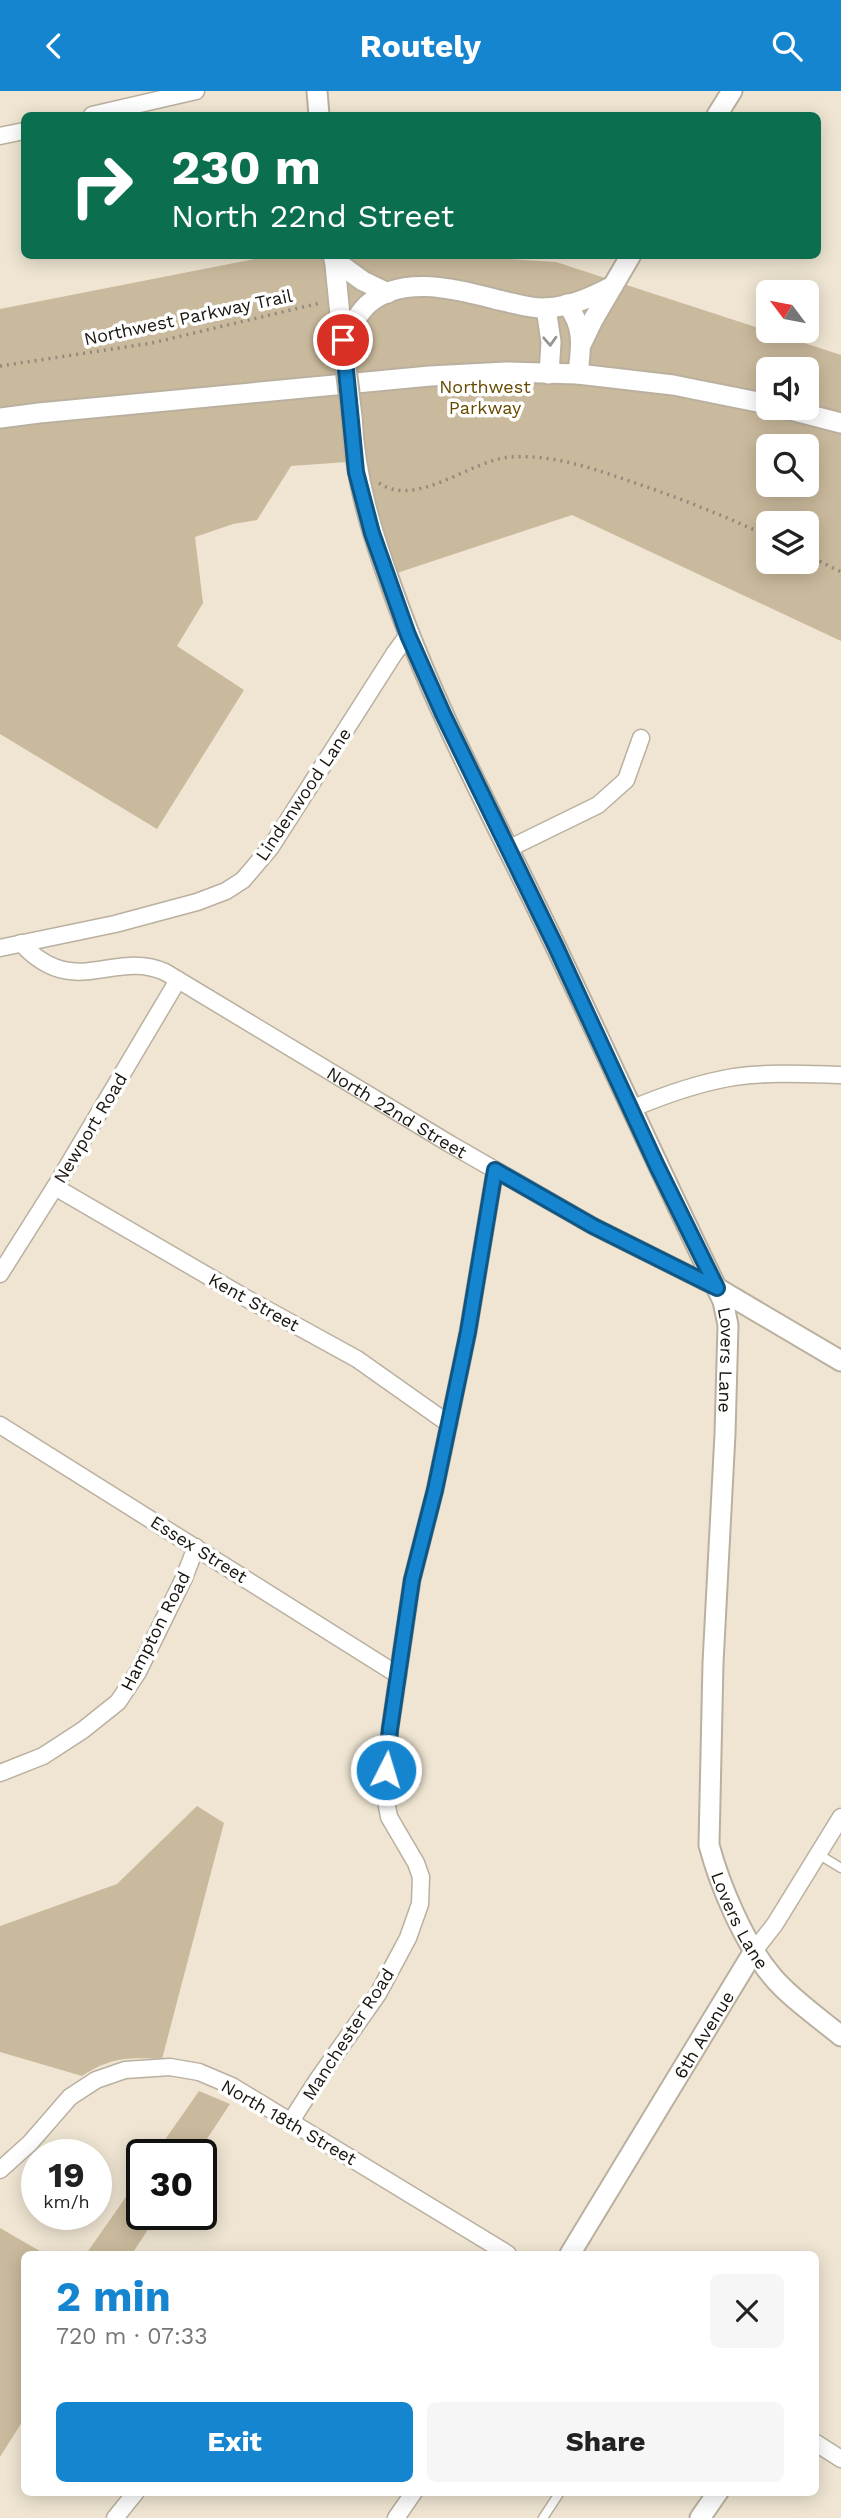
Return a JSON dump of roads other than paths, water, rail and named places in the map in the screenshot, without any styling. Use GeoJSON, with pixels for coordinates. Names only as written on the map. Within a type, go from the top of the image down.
{"type":"FeatureCollection","features":[{"type":"Feature","properties":{"kind":"street"},"geometry":{"type":"LineString","coordinates":[[105,112],[196,91]]}},
{"type":"Feature","properties":{"kind":"street"},"geometry":{"type":"LineString","coordinates":[[317,91],[319,112]]}},
{"type":"Feature","properties":{"kind":"street"},"geometry":{"type":"LineString","coordinates":[[719,112],[732,91]]}},
{"type":"Feature","properties":{"kind":"street"},"geometry":{"type":"LineString","coordinates":[[0,136],[21,132]]}},
{"type":"Feature","properties":{"kind":"street","name":"Lovers Lane"},"geometry":{"type":"LineString","coordinates":[[334,259],[356,472],[369,521],[408,635],[443,714],[723,1301],[729,1325],[713,1663],[709,1845],[716,1872],[754,1951],[773,1978],[841,2036]]}},
{"type":"Feature","properties":{"kind":"street"},"geometry":{"type":"LineString","coordinates":[[335,259],[363,281],[388,293]]}},
{"type":"Feature","properties":{"kind":"street"},"geometry":{"type":"LineString","coordinates":[[582,343],[629,259]]}},
{"type":"Feature","properties":{"kind":"street"},"geometry":{"type":"LineString","coordinates":[[344,350],[365,307],[388,293],[409,288],[431,287],[546,308],[589,298],[613,286]]}},
{"type":"Feature","properties":{"kind":"street"},"geometry":{"type":"LineString","coordinates":[[567,304],[578,319],[582,343],[578,374]]}},
{"type":"Feature","properties":{"kind":"street"},"geometry":{"type":"LineString","coordinates":[[546,308],[551,342],[549,374]]}},
{"type":"Feature","properties":{"kind":"street"},"geometry":{"type":"LineString","coordinates":[[0,418],[430,376],[506,372],[578,374],[673,385],[756,402]]}},
{"type":"Feature","properties":{"kind":"street"},"geometry":{"type":"LineString","coordinates":[[819,417],[841,423]]}},
{"type":"Feature","properties":{"kind":"street","name":"Lindenwood Lane"},"geometry":{"type":"LineString","coordinates":[[0,948],[115,924],[197,902],[226,891],[243,880],[271,847],[408,635]]}},
{"type":"Feature","properties":{"kind":"street"},"geometry":{"type":"LineString","coordinates":[[508,849],[598,804],[626,780],[641,738]]}},
{"type":"Feature","properties":{"kind":"street","name":"North 22nd Street"},"geometry":{"type":"LineString","coordinates":[[21,943],[61,971],[152,966],[495,1170],[593,1226],[717,1288],[841,1361]]}},
{"type":"Feature","properties":{"kind":"street","name":"Newport Road"},"geometry":{"type":"LineString","coordinates":[[0,1274],[178,980]]}},
{"type":"Feature","properties":{"kind":"street"},"geometry":{"type":"LineString","coordinates":[[631,1109],[673,1091],[733,1077],[793,1073],[841,1075]]}},
{"type":"Feature","properties":{"kind":"street","name":"Manchester Road"},"geometry":{"type":"LineString","coordinates":[[291,2122],[378,1994],[408,1938],[420,1905],[421,1877],[416,1863],[389,1817],[384,1790],[390,1729],[412,1580],[468,1332],[495,1170]]}},
{"type":"Feature","properties":{"kind":"street","name":"Kent Street"},"geometry":{"type":"LineString","coordinates":[[55,1187],[357,1359],[449,1424]]}},
{"type":"Feature","properties":{"kind":"street","name":"Essex Street"},"geometry":{"type":"LineString","coordinates":[[0,1425],[398,1675]]}},
{"type":"Feature","properties":{"kind":"street","name":"Hampton Road"},"geometry":{"type":"LineString","coordinates":[[0,1773],[43,1756],[83,1730],[118,1702],[138,1672],[196,1547]]}},
{"type":"Feature","properties":{"kind":"street","name":"6th Avenue"},"geometry":{"type":"LineString","coordinates":[[571,2251],[754,1951],[775,1924],[841,1817]]}},
{"type":"Feature","properties":{"kind":"street","name":"North 18th Street"},"geometry":{"type":"LineString","coordinates":[[0,2170],[30,2143],[71,2097],[96,2080],[125,2070],[170,2067],[199,2072],[232,2086],[503,2251]]}},
{"type":"Feature","properties":{"kind":"street"},"geometry":{"type":"LineString","coordinates":[[819,2445],[841,2459]]}},
{"type":"Feature","properties":{"kind":"street"},"geometry":{"type":"LineString","coordinates":[[115,2518],[133,2496]]}},
{"type":"Feature","properties":{"kind":"street"},"geometry":{"type":"LineString","coordinates":[[396,2518],[411,2496]]}},
{"type":"Feature","properties":{"kind":"street"},"geometry":{"type":"LineString","coordinates":[[700,2518],[715,2496]]}},
{"type":"Feature","properties":{"kind":"lane"},"geometry":{"type":"LineString","coordinates":[[818,1854],[841,1868]]}},
{"type":"Feature","properties":{"kind":"lane"},"geometry":{"type":"LineString","coordinates":[[543,2518],[557,2496]]}},
{"type":"Feature","properties":{"kind":"park label","name":"Northwest Parkway"},"geometry":{"type":"Point","coordinates":[485,396]}}]}
